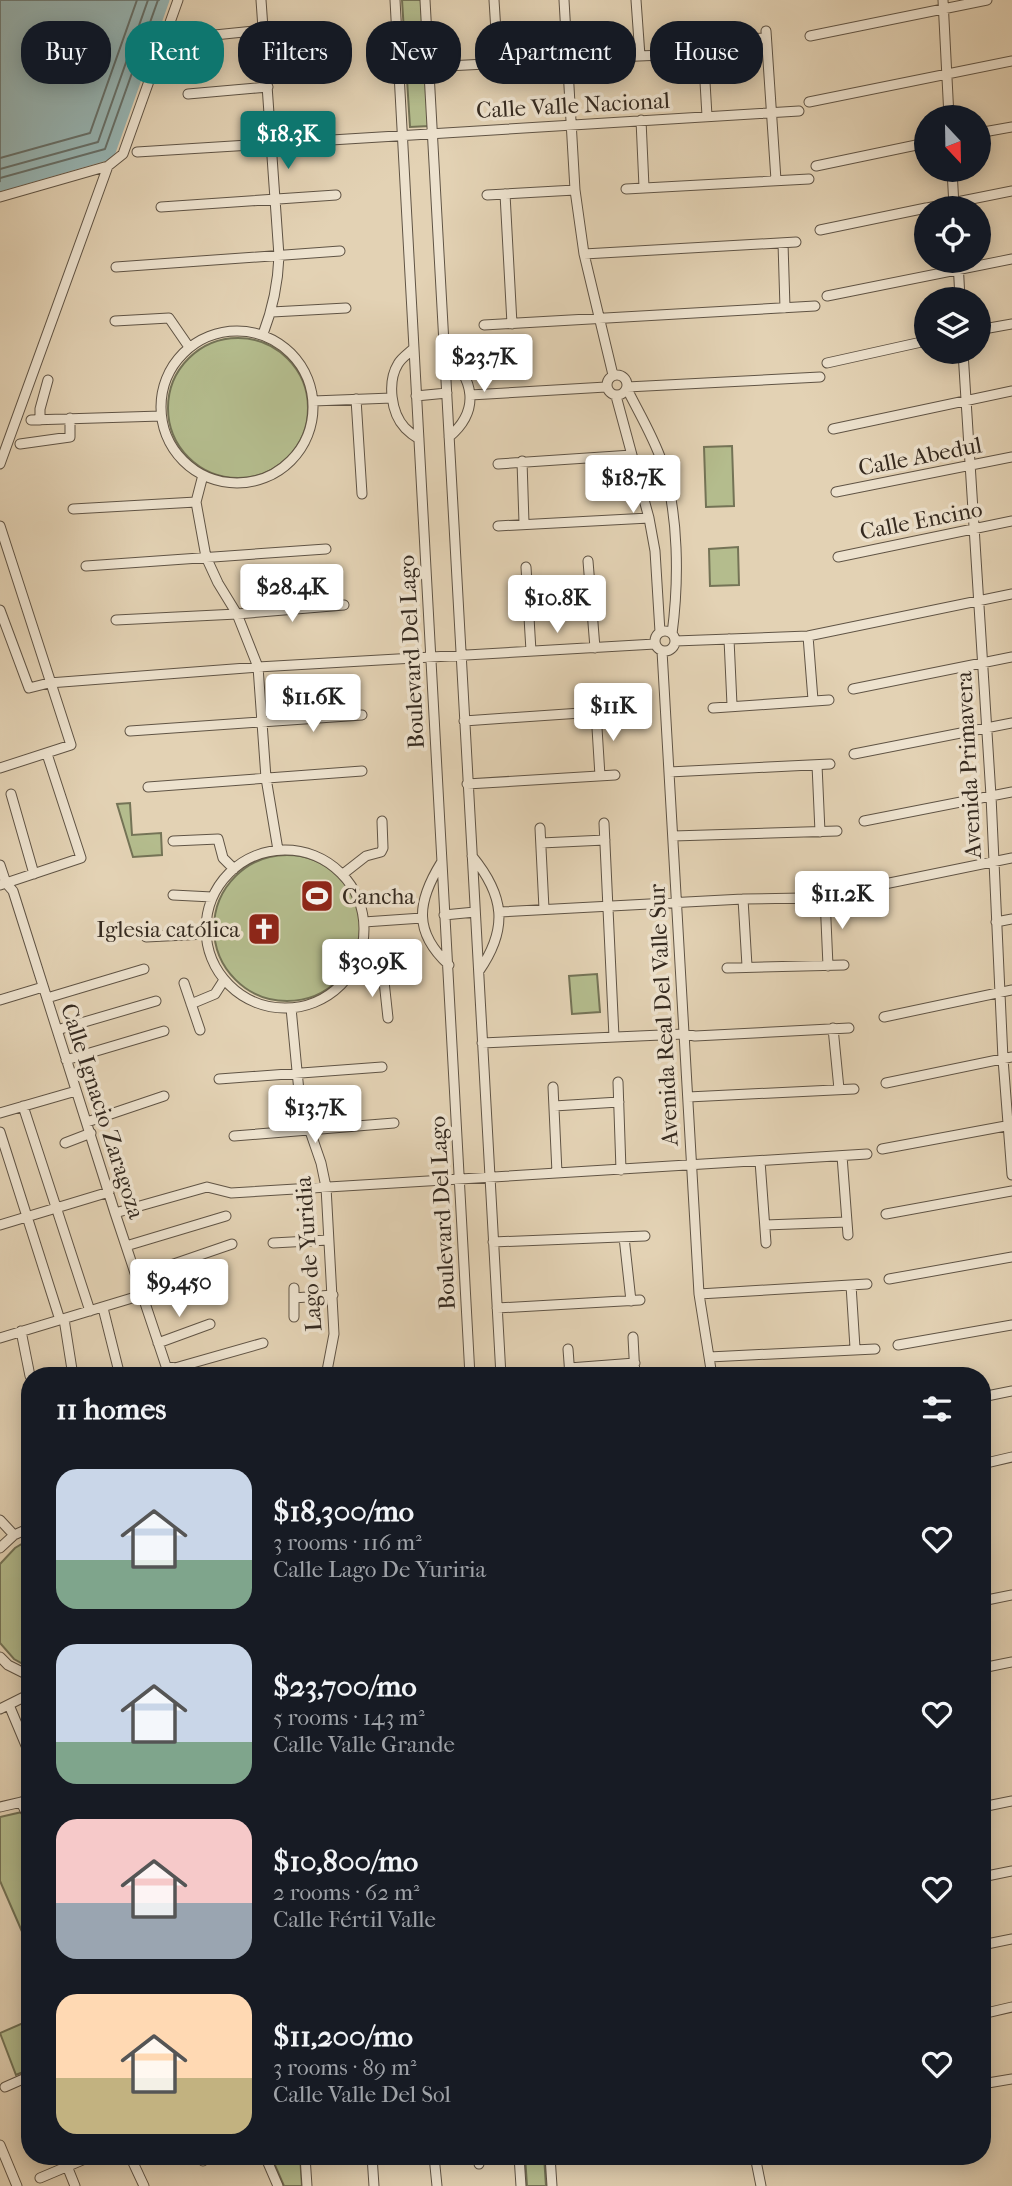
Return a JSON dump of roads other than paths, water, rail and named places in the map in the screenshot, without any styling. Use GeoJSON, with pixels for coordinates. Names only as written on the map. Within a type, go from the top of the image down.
{"type":"FeatureCollection","features":[{"type":"Feature","properties":{"kind":"street"},"geometry":{"type":"LineString","coordinates":[[0,197],[108,166],[122,154],[178,0]]}},
{"type":"Feature","properties":{"kind":"street"},"geometry":{"type":"LineString","coordinates":[[261,0],[263,21]]}},
{"type":"Feature","properties":{"kind":"street","name":"Boulevard Del Lago"},"geometry":{"type":"LineString","coordinates":[[395,0],[469,1367]]}},
{"type":"Feature","properties":{"kind":"street"},"geometry":{"type":"LineString","coordinates":[[425,0],[426,21]]}},
{"type":"Feature","properties":{"kind":"street"},"geometry":{"type":"LineString","coordinates":[[494,0],[495,21]]}},
{"type":"Feature","properties":{"kind":"street"},"geometry":{"type":"LineString","coordinates":[[565,0],[566,21]]}},
{"type":"Feature","properties":{"kind":"street"},"geometry":{"type":"LineString","coordinates":[[636,0],[640,56]]}},
{"type":"Feature","properties":{"kind":"street"},"geometry":{"type":"LineString","coordinates":[[810,36],[944,4],[988,0]]}},
{"type":"Feature","properties":{"kind":"street"},"geometry":{"type":"LineString","coordinates":[[944,4],[949,105]]}},
{"type":"Feature","properties":{"kind":"street"},"geometry":{"type":"LineString","coordinates":[[763,34],[766,34],[776,180]]}},
{"type":"Feature","properties":{"kind":"street"},"geometry":{"type":"LineString","coordinates":[[636,56],[650,56]]}},
{"type":"Feature","properties":{"kind":"street"},"geometry":{"type":"LineString","coordinates":[[809,102],[1012,61]]}},
{"type":"Feature","properties":{"kind":"street"},"geometry":{"type":"LineString","coordinates":[[262,334],[272,312],[279,256],[268,84]]}},
{"type":"Feature","properties":{"kind":"street"},"geometry":{"type":"LineString","coordinates":[[429,84],[500,1367]]}},
{"type":"Feature","properties":{"kind":"street"},"geometry":{"type":"LineString","coordinates":[[568,84],[575,190],[584,254],[613,375]]}},
{"type":"Feature","properties":{"kind":"street"},"geometry":{"type":"LineString","coordinates":[[705,84],[707,116]]}},
{"type":"Feature","properties":{"kind":"street"},"geometry":{"type":"LineString","coordinates":[[188,94],[268,87]]}},
{"type":"Feature","properties":{"kind":"street","name":"Calle Valle Nacional"},"geometry":{"type":"LineString","coordinates":[[137,152],[799,111]]}},
{"type":"Feature","properties":{"kind":"street"},"geometry":{"type":"LineString","coordinates":[[641,120],[644,187]]}},
{"type":"Feature","properties":{"kind":"street"},"geometry":{"type":"LineString","coordinates":[[991,131],[1012,127]]}},
{"type":"Feature","properties":{"kind":"street"},"geometry":{"type":"LineString","coordinates":[[816,166],[914,146]]}},
{"type":"Feature","properties":{"kind":"street"},"geometry":{"type":"LineString","coordinates":[[0,464],[108,166]]}},
{"type":"Feature","properties":{"kind":"street"},"geometry":{"type":"LineString","coordinates":[[626,188],[809,179]]}},
{"type":"Feature","properties":{"kind":"street"},"geometry":{"type":"LineString","coordinates":[[487,195],[575,190]]}},
{"type":"Feature","properties":{"kind":"street"},"geometry":{"type":"LineString","coordinates":[[991,196],[1012,191]]}},
{"type":"Feature","properties":{"kind":"street"},"geometry":{"type":"LineString","coordinates":[[505,194],[512,324]]}},
{"type":"Feature","properties":{"kind":"street"},"geometry":{"type":"LineString","coordinates":[[161,207],[336,195]]}},
{"type":"Feature","properties":{"kind":"street"},"geometry":{"type":"LineString","coordinates":[[820,230],[914,210]]}},
{"type":"Feature","properties":{"kind":"street"},"geometry":{"type":"LineString","coordinates":[[584,254],[796,242]]}},
{"type":"Feature","properties":{"kind":"street"},"geometry":{"type":"LineString","coordinates":[[783,243],[785,308]]}},
{"type":"Feature","properties":{"kind":"street"},"geometry":{"type":"LineString","coordinates":[[116,267],[340,251]]}},
{"type":"Feature","properties":{"kind":"street"},"geometry":{"type":"LineString","coordinates":[[991,261],[1012,259]]}},
{"type":"Feature","properties":{"kind":"street"},"geometry":{"type":"LineString","coordinates":[[827,296],[924,273]]}},
{"type":"Feature","properties":{"kind":"street"},"geometry":{"type":"LineString","coordinates":[[484,325],[815,306]]}},
{"type":"Feature","properties":{"kind":"street"},"geometry":{"type":"LineString","coordinates":[[272,312],[346,309]]}},
{"type":"Feature","properties":{"kind":"street"},"geometry":{"type":"LineString","coordinates":[[115,321],[169,318],[189,347]]}},
{"type":"Feature","properties":{"kind":"street"},"geometry":{"type":"LineString","coordinates":[[991,328],[1012,324]]}},
{"type":"Feature","properties":{"kind":"street"},"geometry":{"type":"LineString","coordinates":[[244,330],[262,334],[279,342],[303,367],[313,401],[312,421],[306,440],[295,457],[280,470],[262,479],[242,483],[222,482],[190,467],[174,451],[164,431],[161,416],[163,385],[169,370],[189,347],[206,337],[224,331],[244,330]]}},
{"type":"Feature","properties":{"kind":"street"},"geometry":{"type":"LineString","coordinates":[[827,363],[914,344]]}},
{"type":"Feature","properties":{"kind":"street"},"geometry":{"type":"LineString","coordinates":[[414,348],[398,362],[393,376],[392,398],[405,428],[419,439]]}},
{"type":"Feature","properties":{"kind":"street"},"geometry":{"type":"LineString","coordinates":[[446,354],[463,370],[470,395],[464,421],[449,437]]}},
{"type":"Feature","properties":{"kind":"street","name":"Avenida Primavera"},"geometry":{"type":"LineString","coordinates":[[963,364],[1012,1175]]}},
{"type":"Feature","properties":{"kind":"street"},"geometry":{"type":"LineString","coordinates":[[606,387],[613,375]]}},
{"type":"Feature","properties":{"kind":"street"},"geometry":{"type":"LineString","coordinates":[[613,375],[625,379],[663,465],[675,529],[676,607],[673,647],[662,652],[655,644]]}},
{"type":"Feature","properties":{"kind":"street"},"geometry":{"type":"LineString","coordinates":[[606,387],[616,396],[627,388],[820,377]]}},
{"type":"Feature","properties":{"kind":"street"},"geometry":{"type":"LineString","coordinates":[[48,380],[36,420],[161,416]]}},
{"type":"Feature","properties":{"kind":"street"},"geometry":{"type":"LineString","coordinates":[[470,395],[606,387]]}},
{"type":"Feature","properties":{"kind":"street"},"geometry":{"type":"LineString","coordinates":[[833,429],[1012,391]]}},
{"type":"Feature","properties":{"kind":"street"},"geometry":{"type":"LineString","coordinates":[[416,396],[447,393]]}},
{"type":"Feature","properties":{"kind":"street"},"geometry":{"type":"LineString","coordinates":[[616,396],[649,518],[655,551],[660,632],[655,644]]}},
{"type":"Feature","properties":{"kind":"street"},"geometry":{"type":"LineString","coordinates":[[313,401],[392,398]]}},
{"type":"Feature","properties":{"kind":"street"},"geometry":{"type":"LineString","coordinates":[[356,399],[362,494]]}},
{"type":"Feature","properties":{"kind":"street"},"geometry":{"type":"LineString","coordinates":[[20,444],[69,437],[70,418]]}},
{"type":"Feature","properties":{"kind":"street"},"geometry":{"type":"LineString","coordinates":[[498,464],[632,455]]}},
{"type":"Feature","properties":{"kind":"street","name":"Calle Abedul"},"geometry":{"type":"LineString","coordinates":[[836,492],[1012,457]]}},
{"type":"Feature","properties":{"kind":"street"},"geometry":{"type":"LineString","coordinates":[[522,461],[524,523]]}},
{"type":"Feature","properties":{"kind":"street"},"geometry":{"type":"LineString","coordinates":[[203,475],[196,502],[206,557],[237,614],[258,667],[266,778],[278,850]]}},
{"type":"Feature","properties":{"kind":"street"},"geometry":{"type":"LineString","coordinates":[[73,509],[196,502]]}},
{"type":"Feature","properties":{"kind":"street"},"geometry":{"type":"LineString","coordinates":[[498,526],[649,518]]}},
{"type":"Feature","properties":{"kind":"street","name":"Calle Encino"},"geometry":{"type":"LineString","coordinates":[[838,557],[1012,522]]}},
{"type":"Feature","properties":{"kind":"street"},"geometry":{"type":"LineString","coordinates":[[0,526],[71,745],[0,768]]}},
{"type":"Feature","properties":{"kind":"street"},"geometry":{"type":"LineString","coordinates":[[86,566],[326,549]]}},
{"type":"Feature","properties":{"kind":"street"},"geometry":{"type":"LineString","coordinates":[[588,561],[595,648]]}},
{"type":"Feature","properties":{"kind":"street"},"geometry":{"type":"LineString","coordinates":[[526,567],[531,651]]}},
{"type":"Feature","properties":{"kind":"street"},"geometry":{"type":"LineString","coordinates":[[527,587],[590,584]]}},
{"type":"Feature","properties":{"kind":"street"},"geometry":{"type":"LineString","coordinates":[[660,632],[667,631],[673,638],[808,636],[1012,594]]}},
{"type":"Feature","properties":{"kind":"street"},"geometry":{"type":"LineString","coordinates":[[116,620],[344,605]]}},
{"type":"Feature","properties":{"kind":"street"},"geometry":{"type":"LineString","coordinates":[[0,610],[29,688],[49,683],[258,667],[655,644]]}},
{"type":"Feature","properties":{"kind":"street"},"geometry":{"type":"LineString","coordinates":[[808,636],[813,700]]}},
{"type":"Feature","properties":{"kind":"street"},"geometry":{"type":"LineString","coordinates":[[729,639],[733,705]]}},
{"type":"Feature","properties":{"kind":"street","name":"Avenida Real Del Valle Sur"},"geometry":{"type":"LineString","coordinates":[[662,652],[699,1294],[711,1367]]}},
{"type":"Feature","properties":{"kind":"street"},"geometry":{"type":"LineString","coordinates":[[853,689],[1012,657]]}},
{"type":"Feature","properties":{"kind":"street"},"geometry":{"type":"LineString","coordinates":[[713,708],[829,700]]}},
{"type":"Feature","properties":{"kind":"street"},"geometry":{"type":"LineString","coordinates":[[464,721],[610,711]]}},
{"type":"Feature","properties":{"kind":"street"},"geometry":{"type":"LineString","coordinates":[[596,712],[600,776]]}},
{"type":"Feature","properties":{"kind":"street"},"geometry":{"type":"LineString","coordinates":[[130,731],[362,715]]}},
{"type":"Feature","properties":{"kind":"street"},"geometry":{"type":"LineString","coordinates":[[854,754],[1012,723]]}},
{"type":"Feature","properties":{"kind":"street"},"geometry":{"type":"LineString","coordinates":[[3,884],[81,858],[47,754]]}},
{"type":"Feature","properties":{"kind":"street"},"geometry":{"type":"LineString","coordinates":[[669,772],[830,764]]}},
{"type":"Feature","properties":{"kind":"street"},"geometry":{"type":"LineString","coordinates":[[817,765],[820,832]]}},
{"type":"Feature","properties":{"kind":"street"},"geometry":{"type":"LineString","coordinates":[[148,787],[362,771]]}},
{"type":"Feature","properties":{"kind":"street"},"geometry":{"type":"LineString","coordinates":[[467,784],[615,775]]}},
{"type":"Feature","properties":{"kind":"street"},"geometry":{"type":"LineString","coordinates":[[864,821],[1012,792]]}},
{"type":"Feature","properties":{"kind":"street"},"geometry":{"type":"LineString","coordinates":[[11,794],[34,874]]}},
{"type":"Feature","properties":{"kind":"street"},"geometry":{"type":"LineString","coordinates":[[343,874],[366,856],[382,852],[382,821]]}},
{"type":"Feature","properties":{"kind":"street"},"geometry":{"type":"LineString","coordinates":[[604,823],[614,1037]]}},
{"type":"Feature","properties":{"kind":"street"},"geometry":{"type":"LineString","coordinates":[[540,828],[544,909]]}},
{"type":"Feature","properties":{"kind":"street"},"geometry":{"type":"LineString","coordinates":[[673,836],[836,831]]}},
{"type":"Feature","properties":{"kind":"street"},"geometry":{"type":"LineString","coordinates":[[173,841],[218,839],[223,858],[234,869]]}},
{"type":"Feature","properties":{"kind":"street"},"geometry":{"type":"LineString","coordinates":[[541,842],[605,840]]}},
{"type":"Feature","properties":{"kind":"street"},"geometry":{"type":"LineString","coordinates":[[278,850],[296,850],[329,863],[343,874],[354,888],[364,922],[361,950],[348,977],[330,994],[291,1008],[272,1007],[254,1002],[237,992],[224,979],[211,958],[206,934],[207,915],[212,897],[225,877],[234,869],[254,856],[278,850]]}},
{"type":"Feature","properties":{"kind":"street"},"geometry":{"type":"LineString","coordinates":[[471,856],[488,876],[499,912],[498,932],[491,953],[479,971]]}},
{"type":"Feature","properties":{"kind":"street"},"geometry":{"type":"LineString","coordinates":[[870,887],[1012,858]]}},
{"type":"Feature","properties":{"kind":"street","name":"Boulevard Del Lago"},"geometry":{"type":"LineString","coordinates":[[422,918],[428,885],[441,863]]}},
{"type":"Feature","properties":{"kind":"street","name":"Calle Ignacio Zaragoza"},"geometry":{"type":"LineString","coordinates":[[0,865],[3,884],[13,891],[114,1213],[168,1367]]}},
{"type":"Feature","properties":{"kind":"street"},"geometry":{"type":"LineString","coordinates":[[173,895],[212,897]]}},
{"type":"Feature","properties":{"kind":"street"},"geometry":{"type":"LineString","coordinates":[[499,912],[743,899],[856,897]]}},
{"type":"Feature","properties":{"kind":"street"},"geometry":{"type":"LineString","coordinates":[[825,898],[828,966]]}},
{"type":"Feature","properties":{"kind":"street"},"geometry":{"type":"LineString","coordinates":[[743,899],[747,966]]}},
{"type":"Feature","properties":{"kind":"street"},"geometry":{"type":"LineString","coordinates":[[444,915],[475,912]]}},
{"type":"Feature","properties":{"kind":"street"},"geometry":{"type":"LineString","coordinates":[[364,922],[422,918],[435,953],[449,965]]}},
{"type":"Feature","properties":{"kind":"street"},"geometry":{"type":"LineString","coordinates":[[996,922],[1012,919]]}},
{"type":"Feature","properties":{"kind":"street"},"geometry":{"type":"LineString","coordinates":[[146,937],[206,934]]}},
{"type":"Feature","properties":{"kind":"street"},"geometry":{"type":"LineString","coordinates":[[356,963],[365,970],[383,972],[388,1018]]}},
{"type":"Feature","properties":{"kind":"street"},"geometry":{"type":"LineString","coordinates":[[727,968],[844,965]]}},
{"type":"Feature","properties":{"kind":"street"},"geometry":{"type":"LineString","coordinates":[[47,998],[144,969]]}},
{"type":"Feature","properties":{"kind":"street"},"geometry":{"type":"LineString","coordinates":[[191,1004],[215,994],[224,979]]}},
{"type":"Feature","properties":{"kind":"street"},"geometry":{"type":"LineString","coordinates":[[184,983],[200,1030]]}},
{"type":"Feature","properties":{"kind":"street"},"geometry":{"type":"LineString","coordinates":[[0,1000],[43,986]]}},
{"type":"Feature","properties":{"kind":"street"},"geometry":{"type":"LineString","coordinates":[[884,1017],[1012,990]]}},
{"type":"Feature","properties":{"kind":"street"},"geometry":{"type":"LineString","coordinates":[[57,1030],[156,1001]]}},
{"type":"Feature","properties":{"kind":"street","name":"Lago de Yuridia"},"geometry":{"type":"LineString","coordinates":[[291,1008],[300,1102],[321,1163],[326,1187],[334,1334],[328,1367]]}},
{"type":"Feature","properties":{"kind":"street"},"geometry":{"type":"LineString","coordinates":[[833,1028],[839,1089]]}},
{"type":"Feature","properties":{"kind":"street"},"geometry":{"type":"LineString","coordinates":[[482,1043],[849,1028]]}},
{"type":"Feature","properties":{"kind":"street"},"geometry":{"type":"LineString","coordinates":[[66,1060],[164,1031]]}},
{"type":"Feature","properties":{"kind":"street"},"geometry":{"type":"LineString","coordinates":[[886,1083],[1007,1058]]}},
{"type":"Feature","properties":{"kind":"street"},"geometry":{"type":"LineString","coordinates":[[219,1079],[382,1067]]}},
{"type":"Feature","properties":{"kind":"street"},"geometry":{"type":"LineString","coordinates":[[618,1082],[621,1170]]}},
{"type":"Feature","properties":{"kind":"street"},"geometry":{"type":"LineString","coordinates":[[553,1087],[557,1172]]}},
{"type":"Feature","properties":{"kind":"street"},"geometry":{"type":"LineString","coordinates":[[688,1097],[854,1088]]}},
{"type":"Feature","properties":{"kind":"street"},"geometry":{"type":"LineString","coordinates":[[0,1113],[76,1091]]}},
{"type":"Feature","properties":{"kind":"street"},"geometry":{"type":"LineString","coordinates":[[87,1122],[164,1096]]}},
{"type":"Feature","properties":{"kind":"street"},"geometry":{"type":"LineString","coordinates":[[554,1106],[619,1102]]}},
{"type":"Feature","properties":{"kind":"street"},"geometry":{"type":"LineString","coordinates":[[23,1106],[90,1311]]}},
{"type":"Feature","properties":{"kind":"street"},"geometry":{"type":"LineString","coordinates":[[234,1136],[394,1123]]}},
{"type":"Feature","properties":{"kind":"street"},"geometry":{"type":"LineString","coordinates":[[882,1149],[1010,1125]]}},
{"type":"Feature","properties":{"kind":"street"},"geometry":{"type":"LineString","coordinates":[[0,1132],[62,1319],[72,1367]]}},
{"type":"Feature","properties":{"kind":"street"},"geometry":{"type":"LineString","coordinates":[[65,1143],[91,1133]]}},
{"type":"Feature","properties":{"kind":"street"},"geometry":{"type":"LineString","coordinates":[[114,1213],[207,1188],[230,1192],[867,1154]]}},
{"type":"Feature","properties":{"kind":"street"},"geometry":{"type":"LineString","coordinates":[[842,1156],[848,1235]]}},
{"type":"Feature","properties":{"kind":"street"},"geometry":{"type":"LineString","coordinates":[[760,1161],[766,1243]]}},
{"type":"Feature","properties":{"kind":"street"},"geometry":{"type":"LineString","coordinates":[[886,1214],[1012,1191]]}},
{"type":"Feature","properties":{"kind":"street"},"geometry":{"type":"LineString","coordinates":[[0,1225],[109,1192]]}},
{"type":"Feature","properties":{"kind":"street"},"geometry":{"type":"LineString","coordinates":[[126,1246],[226,1216]]}},
{"type":"Feature","properties":{"kind":"street"},"geometry":{"type":"LineString","coordinates":[[765,1225],[847,1222]]}},
{"type":"Feature","properties":{"kind":"street"},"geometry":{"type":"LineString","coordinates":[[494,1242],[645,1236]]}},
{"type":"Feature","properties":{"kind":"street"},"geometry":{"type":"LineString","coordinates":[[497,1308],[636,1301],[624,1237]]}},
{"type":"Feature","properties":{"kind":"street"},"geometry":{"type":"LineString","coordinates":[[273,1243],[328,1240]]}},
{"type":"Feature","properties":{"kind":"street"},"geometry":{"type":"LineString","coordinates":[[136,1277],[232,1244]]}},
{"type":"Feature","properties":{"kind":"street"},"geometry":{"type":"LineString","coordinates":[[888,1279],[1012,1257]]}},
{"type":"Feature","properties":{"kind":"street"},"geometry":{"type":"LineString","coordinates":[[699,1294],[867,1284]]}},
{"type":"Feature","properties":{"kind":"street"},"geometry":{"type":"LineString","coordinates":[[851,1285],[855,1348]]}},
{"type":"Feature","properties":{"kind":"street"},"geometry":{"type":"LineString","coordinates":[[294,1288],[295,1317]]}},
{"type":"Feature","properties":{"kind":"street"},"geometry":{"type":"LineString","coordinates":[[0,1338],[142,1295]]}},
{"type":"Feature","properties":{"kind":"street"},"geometry":{"type":"LineString","coordinates":[[294,1298],[333,1295]]}},
{"type":"Feature","properties":{"kind":"street"},"geometry":{"type":"LineString","coordinates":[[103,1308],[118,1367]]}},
{"type":"Feature","properties":{"kind":"street"},"geometry":{"type":"LineString","coordinates":[[158,1343],[211,1324]]}},
{"type":"Feature","properties":{"kind":"street"},"geometry":{"type":"LineString","coordinates":[[898,1345],[1012,1325]]}},
{"type":"Feature","properties":{"kind":"street"},"geometry":{"type":"LineString","coordinates":[[22,1331],[28,1367]]}},
{"type":"Feature","properties":{"kind":"street"},"geometry":{"type":"LineString","coordinates":[[633,1337],[635,1367]]}},
{"type":"Feature","properties":{"kind":"street","name":"Calle Ignacio Zaragoza"},"geometry":{"type":"LineString","coordinates":[[173,1367],[263,1343]]}},
{"type":"Feature","properties":{"kind":"street"},"geometry":{"type":"LineString","coordinates":[[568,1349],[569,1367]]}},
{"type":"Feature","properties":{"kind":"street"},"geometry":{"type":"LineString","coordinates":[[709,1357],[874,1349]]}},
{"type":"Feature","properties":{"kind":"street"},"geometry":{"type":"LineString","coordinates":[[606,1367],[635,1363]]}},
{"type":"Feature","properties":{"kind":"street"},"geometry":{"type":"LineString","coordinates":[[991,1394],[1012,1391]]}},
{"type":"Feature","properties":{"kind":"street"},"geometry":{"type":"LineString","coordinates":[[991,1462],[1012,1457]]}},
{"type":"Feature","properties":{"kind":"street"},"geometry":{"type":"LineString","coordinates":[[0,1520],[15,1535]]}},
{"type":"Feature","properties":{"kind":"street"},"geometry":{"type":"LineString","coordinates":[[0,1548],[21,1532]]}},
{"type":"Feature","properties":{"kind":"street"},"geometry":{"type":"LineString","coordinates":[[991,1599],[1012,1595]]}},
{"type":"Feature","properties":{"kind":"street"},"geometry":{"type":"LineString","coordinates":[[0,1657],[21,1672]]}},
{"type":"Feature","properties":{"kind":"street"},"geometry":{"type":"LineString","coordinates":[[991,1666],[1012,1662]]}},
{"type":"Feature","properties":{"kind":"street"},"geometry":{"type":"LineString","coordinates":[[21,1698],[4,1707],[21,1738]]}},
{"type":"Feature","properties":{"kind":"street"},"geometry":{"type":"LineString","coordinates":[[991,1805],[1012,1801]]}},
{"type":"Feature","properties":{"kind":"street"},"geometry":{"type":"LineString","coordinates":[[0,1807],[21,1802]]}},
{"type":"Feature","properties":{"kind":"street"},"geometry":{"type":"LineString","coordinates":[[991,1875],[1012,1871]]}},
{"type":"Feature","properties":{"kind":"street"},"geometry":{"type":"LineString","coordinates":[[991,1944],[1012,1940]]}},
{"type":"Feature","properties":{"kind":"street"},"geometry":{"type":"LineString","coordinates":[[991,2012],[1012,2007]]}},
{"type":"Feature","properties":{"kind":"street"},"geometry":{"type":"LineString","coordinates":[[991,2082],[1012,2079]]}},
{"type":"Feature","properties":{"kind":"street"},"geometry":{"type":"LineString","coordinates":[[5,2087],[21,2080]]}},
{"type":"Feature","properties":{"kind":"street"},"geometry":{"type":"LineString","coordinates":[[0,2145],[17,2186]]}},
{"type":"Feature","properties":{"kind":"street"},"geometry":{"type":"LineString","coordinates":[[134,2165],[144,2186]]}},
{"type":"Feature","properties":{"kind":"street"},"geometry":{"type":"LineString","coordinates":[[265,2186],[277,2183],[269,2165]]}},
{"type":"Feature","properties":{"kind":"street"},"geometry":{"type":"LineString","coordinates":[[306,2165],[307,2186]]}},
{"type":"Feature","properties":{"kind":"street"},"geometry":{"type":"LineString","coordinates":[[373,2165],[374,2186]]}},
{"type":"Feature","properties":{"kind":"street"},"geometry":{"type":"LineString","coordinates":[[435,2165],[437,2186]]}},
{"type":"Feature","properties":{"kind":"street"},"geometry":{"type":"LineString","coordinates":[[520,2165],[521,2186]]}},
{"type":"Feature","properties":{"kind":"street"},"geometry":{"type":"LineString","coordinates":[[551,2165],[552,2186]]}},
{"type":"Feature","properties":{"kind":"street"},"geometry":{"type":"LineString","coordinates":[[757,2165],[761,2186]]}},
{"type":"Feature","properties":{"kind":"street"},"geometry":{"type":"LineString","coordinates":[[40,2178],[67,2166],[75,2186]]}},
{"type":"Feature","properties":{"kind":"water"},"geometry":{"type":"Polygon","coordinates":[[[0,0],[165,0],[158,21],[125,21],[125,84],[135,84],[110,155],[0,185],[0,0]]]}},
{"type":"Feature","properties":{"kind":"waterway"},"geometry":{"type":"LineString","coordinates":[[0,187],[110,155],[165,0]]}},
{"type":"Feature","properties":{"kind":"place","name":"Cancha"},"geometry":{"type":"Point","coordinates":[317,896]}},
{"type":"Feature","properties":{"kind":"place","name":"Iglesia católica"},"geometry":{"type":"Point","coordinates":[264,929]}}]}
